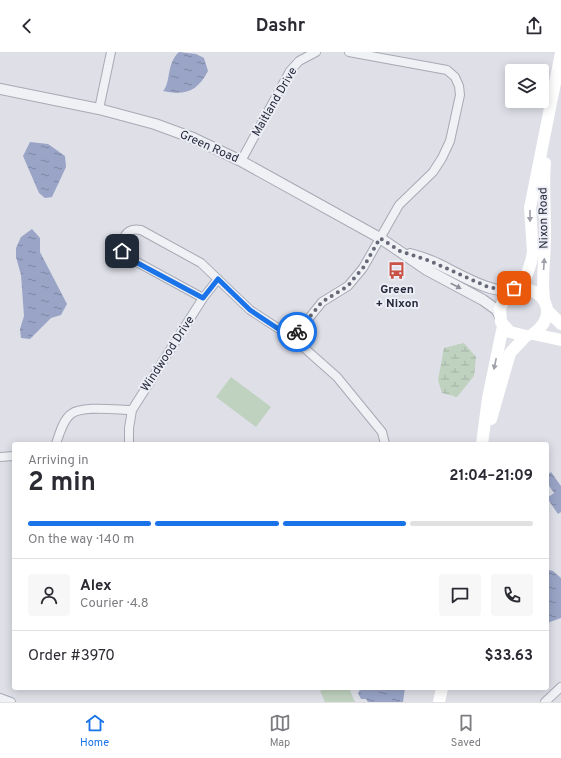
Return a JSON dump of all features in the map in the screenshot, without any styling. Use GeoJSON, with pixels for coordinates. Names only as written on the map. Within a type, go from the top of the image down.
{"type":"FeatureCollection","features":[{"type":"Feature","properties":{"kind":"main road","name":"Nixon Road"},"geometry":{"type":"LineString","coordinates":[[512,290],[526,277],[532,262],[530,208],[534,183],[546,136],[561,53]]}},
{"type":"Feature","properties":{"kind":"main road","name":"Nixon Road"},"geometry":{"type":"LineString","coordinates":[[546,136],[543,189],[545,228],[543,281],[546,305]]}},
{"type":"Feature","properties":{"kind":"main road"},"geometry":{"type":"LineString","coordinates":[[483,442],[488,398],[501,321],[502,301],[512,290],[523,288],[537,292],[561,324]]}},
{"type":"Feature","properties":{"kind":"main road"},"geometry":{"type":"LineString","coordinates":[[484,442],[510,353],[543,323],[546,305]]}},
{"type":"Feature","properties":{"kind":"main road"},"geometry":{"type":"LineString","coordinates":[[501,321],[510,332],[561,340]]}},
{"type":"Feature","properties":{"kind":"main road"},"geometry":{"type":"LineString","coordinates":[[439,702],[442,690]]}},
{"type":"Feature","properties":{"kind":"street"},"geometry":{"type":"LineString","coordinates":[[99,109],[111,52]]}},
{"type":"Feature","properties":{"kind":"street","name":"Maitland Drive"},"geometry":{"type":"LineString","coordinates":[[241,161],[290,71],[299,61],[316,52]]}},
{"type":"Feature","properties":{"kind":"street"},"geometry":{"type":"LineString","coordinates":[[292,338],[322,302],[348,286],[358,274],[399,205],[433,172],[450,141],[460,95],[459,86],[455,77],[447,70],[349,52]]}},
{"type":"Feature","properties":{"kind":"street","name":"Green Road"},"geometry":{"type":"LineString","coordinates":[[0,89],[99,109],[155,124],[193,138],[241,161],[380,238],[427,270],[483,300],[497,310],[501,321]]}},
{"type":"Feature","properties":{"kind":"street"},"geometry":{"type":"LineString","coordinates":[[203,298],[124,255],[121,248],[123,239],[130,230],[140,230],[201,263],[250,310],[292,338],[337,377],[382,432],[384,442]]}},
{"type":"Feature","properties":{"kind":"street","name":"Green Road"},"geometry":{"type":"LineString","coordinates":[[400,251],[430,261],[488,287],[512,290]]}},
{"type":"Feature","properties":{"kind":"street","name":"Windwood Drive"},"geometry":{"type":"LineString","coordinates":[[129,442],[129,428],[132,410],[203,298],[218,279]]}},
{"type":"Feature","properties":{"kind":"street"},"geometry":{"type":"LineString","coordinates":[[56,442],[58,436],[72,413],[84,409],[132,410]]}},
{"type":"Feature","properties":{"kind":"street"},"geometry":{"type":"LineString","coordinates":[[0,457],[12,456]]}},
{"type":"Feature","properties":{"kind":"street"},"geometry":{"type":"LineString","coordinates":[[545,702],[561,687]]}},
{"type":"Feature","properties":{"kind":"street"},"geometry":{"type":"LineString","coordinates":[[0,698],[11,702]]}},
{"type":"Feature","properties":{"kind":"green space"},"geometry":{"type":"Polygon","coordinates":[[[464,343],[476,357],[474,376],[457,397],[442,393],[438,380],[444,348],[464,343]]]}},
{"type":"Feature","properties":{"kind":"green space"},"geometry":{"type":"Polygon","coordinates":[[[231,377],[271,407],[256,427],[216,397],[231,377]]]}},
{"type":"Feature","properties":{"kind":"green space"},"geometry":{"type":"Polygon","coordinates":[[[350,690],[355,702],[325,702],[320,691],[350,690]]]}},
{"type":"Feature","properties":{"kind":"water"},"geometry":{"type":"Polygon","coordinates":[[[179,52],[196,54],[204,58],[208,71],[200,83],[190,90],[178,93],[163,91],[167,83],[172,62],[179,52]]]}},
{"type":"Feature","properties":{"kind":"water"},"geometry":{"type":"Polygon","coordinates":[[[30,142],[48,144],[65,156],[66,167],[52,197],[45,198],[39,193],[23,156],[30,142]]]}},
{"type":"Feature","properties":{"kind":"water"},"geometry":{"type":"Polygon","coordinates":[[[32,229],[40,238],[40,252],[67,304],[61,315],[51,318],[30,339],[21,338],[20,329],[24,316],[21,275],[16,257],[16,248],[21,237],[32,229]]]}},
{"type":"Feature","properties":{"kind":"water"},"geometry":{"type":"Polygon","coordinates":[[[551,472],[561,486],[561,512],[558,514],[549,501],[549,497],[554,493],[549,486],[549,474],[551,472]]]}},
{"type":"Feature","properties":{"kind":"water"},"geometry":{"type":"Polygon","coordinates":[[[549,570],[553,571],[561,578],[561,618],[549,622],[549,570]]]}},
{"type":"Feature","properties":{"kind":"water"},"geometry":{"type":"Polygon","coordinates":[[[360,690],[405,690],[403,702],[368,702],[366,699],[361,699],[358,693],[360,690]]]}},
{"type":"Feature","properties":{"kind":"way so far"},"geometry":{"type":"LineString","coordinates":[[297,332],[322,302],[348,286],[363,268],[380,238],[400,251],[430,261],[493,289],[509,291],[514,288]]}},
{"type":"Feature","properties":{"kind":"place","name":"Green + Nixon"},"geometry":{"type":"Point","coordinates":[397,271]}},
{"type":"Feature","properties":{"kind":"route"},"geometry":{"type":"LineString","coordinates":[[122,251],[124,255],[130,259],[203,298],[218,279],[250,310],[292,338],[297,332]]}}]}
